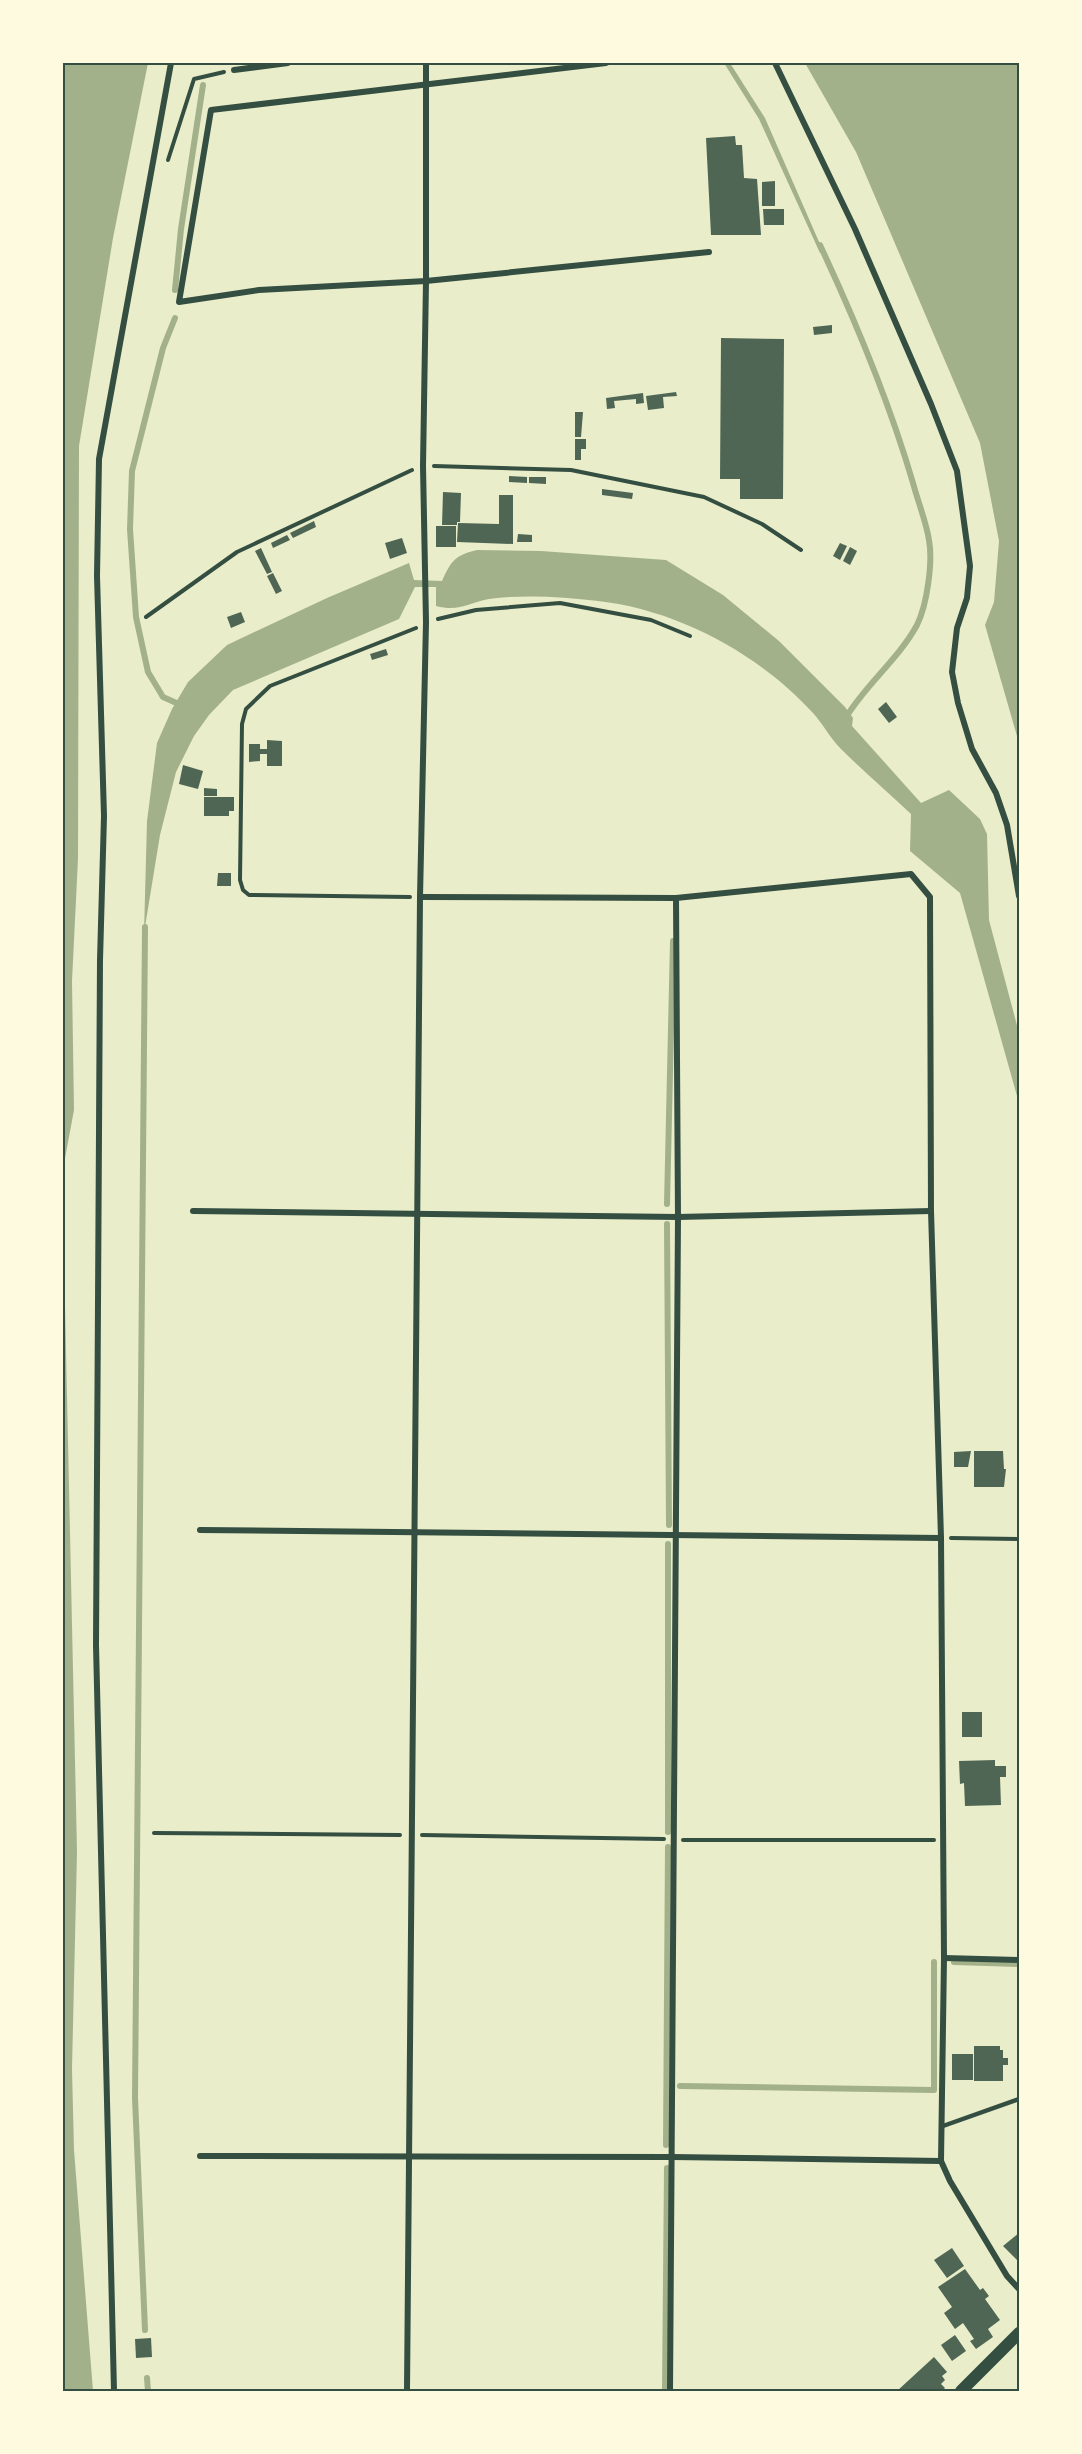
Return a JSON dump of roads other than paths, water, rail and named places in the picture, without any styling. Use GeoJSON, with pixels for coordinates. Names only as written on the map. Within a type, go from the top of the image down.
{"type":"FeatureCollection","features":[{"type":"Feature","properties":{"kind":"main road"},"geometry":{"type":"LineString","coordinates":[[961,2391],[1019,2334]]}},
{"type":"Feature","properties":{"kind":"street"},"geometry":{"type":"LineString","coordinates":[[114,2391],[96,1645],[100,960],[104,816],[97,576],[99,459],[171,63]]}},
{"type":"Feature","properties":{"kind":"street"},"geometry":{"type":"LineString","coordinates":[[234,70],[288,63]]}},
{"type":"Feature","properties":{"kind":"street"},"geometry":{"type":"LineString","coordinates":[[407,2391],[420,897],[426,623],[423,466],[426,63]]}},
{"type":"Feature","properties":{"kind":"street"},"geometry":{"type":"LineString","coordinates":[[606,63],[211,110],[178,302],[259,290],[426,281],[709,252]]}},
{"type":"Feature","properties":{"kind":"street"},"geometry":{"type":"LineString","coordinates":[[775,63],[855,229],[931,404],[957,471],[970,566],[967,598],[957,628],[952,672],[958,703],[972,749],[996,793],[1007,825],[1019,896]]}},
{"type":"Feature","properties":{"kind":"street"},"geometry":{"type":"LineString","coordinates":[[420,897],[676,898],[911,874],[930,897],[931,1211],[941,1538],[944,1958],[941,2161],[950,2181],[1002,2266],[1019,2289]]}},
{"type":"Feature","properties":{"kind":"street"},"geometry":{"type":"LineString","coordinates":[[670,2391],[678,1217],[676,898]]}},
{"type":"Feature","properties":{"kind":"street"},"geometry":{"type":"LineString","coordinates":[[193,1211],[678,1217],[931,1211]]}},
{"type":"Feature","properties":{"kind":"street"},"geometry":{"type":"LineString","coordinates":[[200,1530],[941,1538]]}},
{"type":"Feature","properties":{"kind":"street"},"geometry":{"type":"LineString","coordinates":[[944,1958],[1019,1960]]}},
{"type":"Feature","properties":{"kind":"street"},"geometry":{"type":"LineString","coordinates":[[200,2156],[672,2157],[941,2161]]}},
{"type":"Feature","properties":{"kind":"lane"},"geometry":{"type":"LineString","coordinates":[[943,2126],[1019,2099]]}},
{"type":"Feature","properties":{"kind":"waterway"},"geometry":{"type":"LineString","coordinates":[[175,290],[181,229],[203,85]]}},
{"type":"Feature","properties":{"kind":"waterway"},"geometry":{"type":"LineString","coordinates":[[820,245],[883,392],[904,452],[928,533],[930,549],[930,571],[921,617],[901,650],[862,695],[845,719]]}},
{"type":"Feature","properties":{"kind":"waterway"},"geometry":{"type":"LineString","coordinates":[[175,318],[163,348],[132,471],[130,529],[136,617],[148,672],[163,697],[181,705]]}},
{"type":"Feature","properties":{"kind":"waterway"},"geometry":{"type":"LineString","coordinates":[[145,927],[135,2098],[145,2330]]}},
{"type":"Feature","properties":{"kind":"waterway"},"geometry":{"type":"LineString","coordinates":[[667,1204],[673,941]]}},
{"type":"Feature","properties":{"kind":"waterway"},"geometry":{"type":"LineString","coordinates":[[667,1224],[669,1525]]}},
{"type":"Feature","properties":{"kind":"waterway"},"geometry":{"type":"LineString","coordinates":[[668,1544],[668,1832]]}},
{"type":"Feature","properties":{"kind":"waterway"},"geometry":{"type":"LineString","coordinates":[[666,2145],[668,1847]]}},
{"type":"Feature","properties":{"kind":"waterway"},"geometry":{"type":"LineString","coordinates":[[680,2086],[934,2090],[934,1962]]}},
{"type":"Feature","properties":{"kind":"waterway"},"geometry":{"type":"LineString","coordinates":[[954,1962],[1019,1964]]}},
{"type":"Feature","properties":{"kind":"waterway"},"geometry":{"type":"LineString","coordinates":[[665,2391],[667,2168]]}},
{"type":"Feature","properties":{"kind":"waterway"},"geometry":{"type":"LineString","coordinates":[[147,2378],[148,2391]]}}]}
